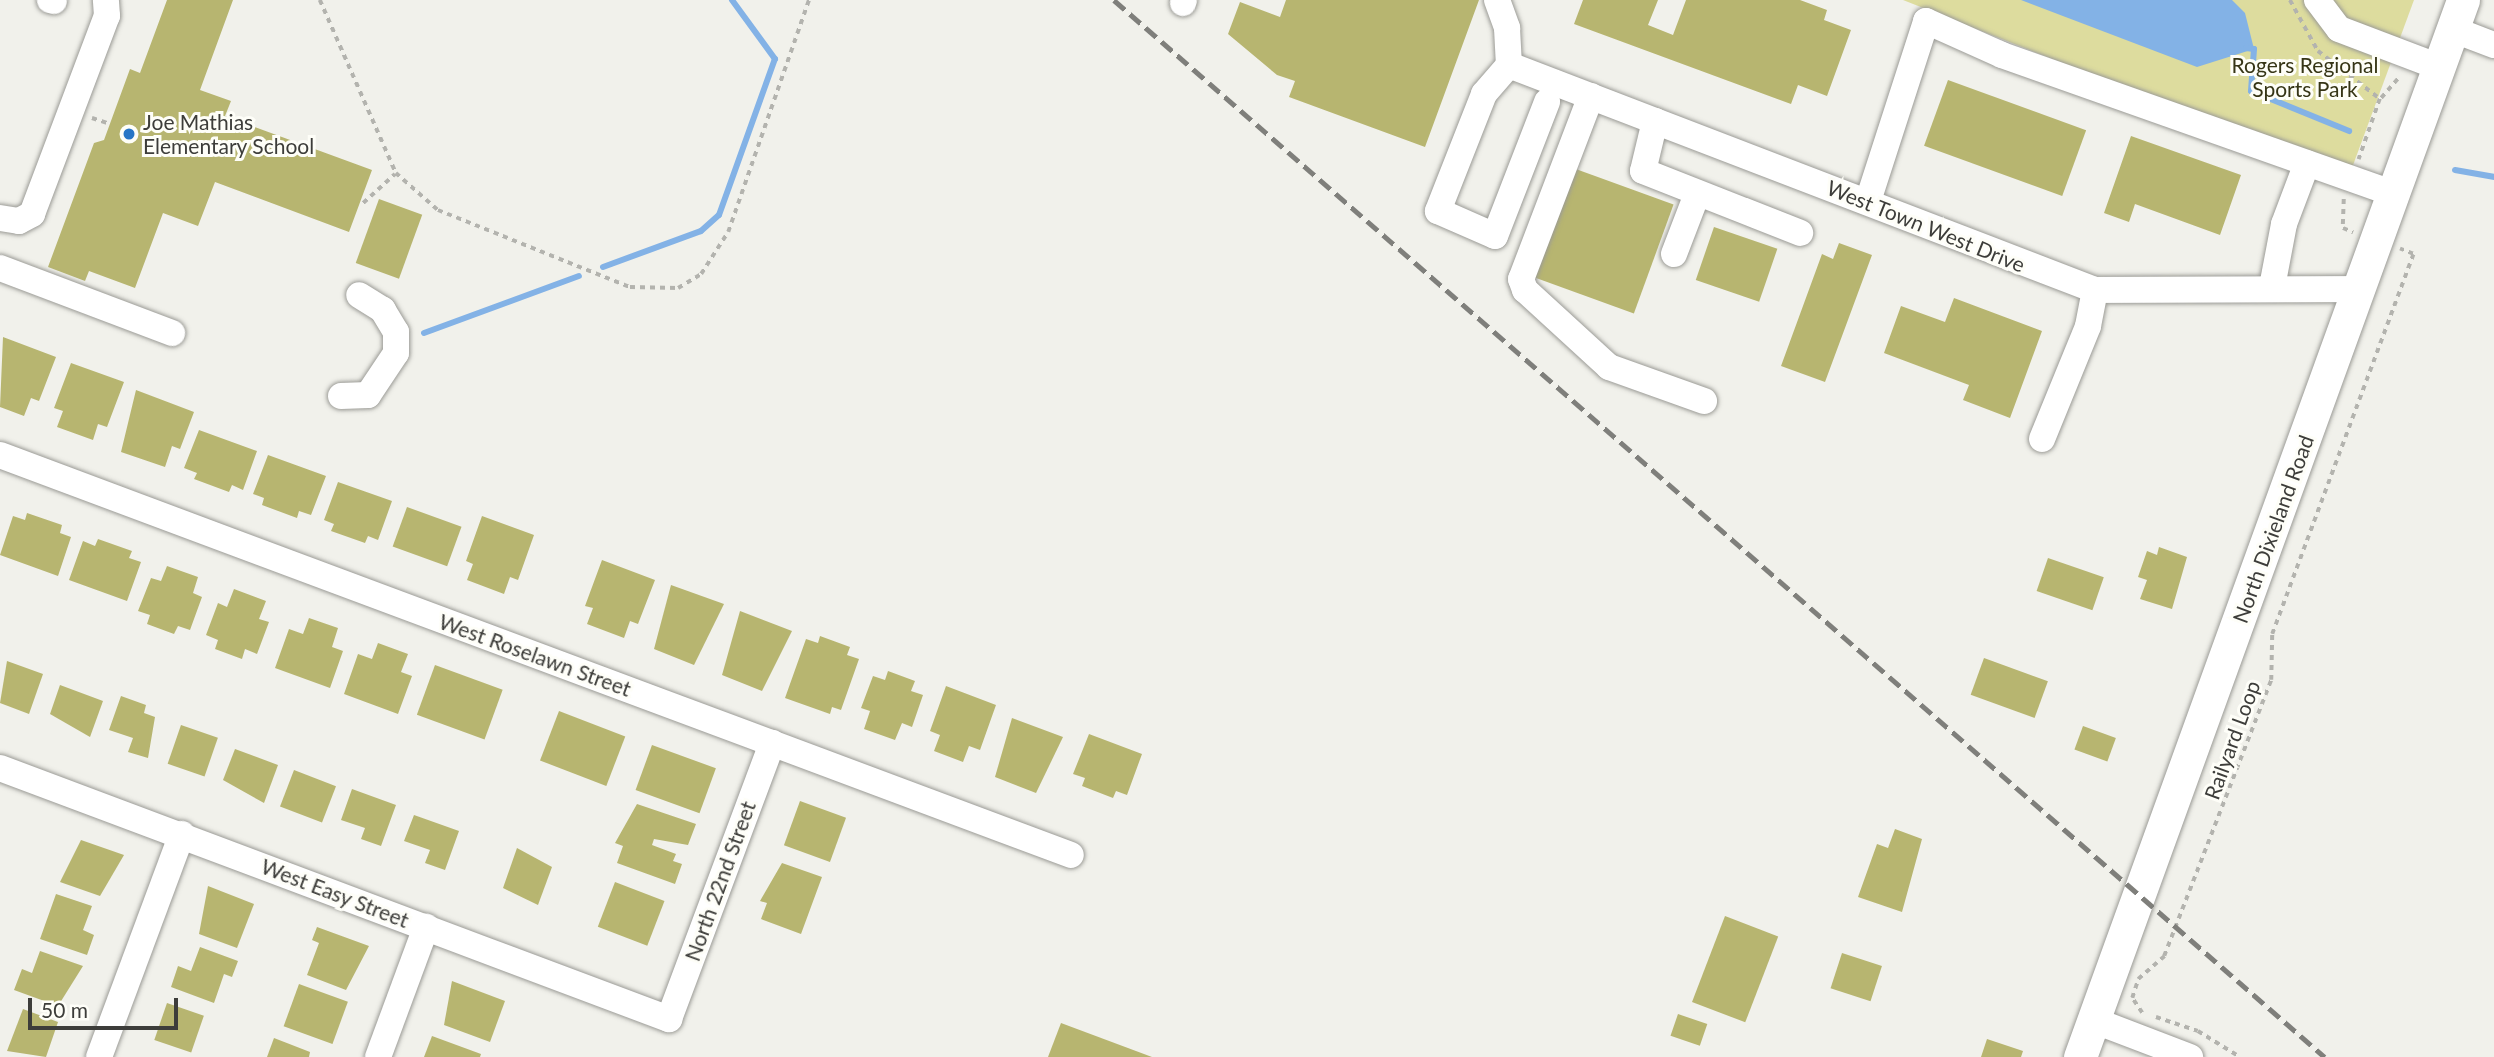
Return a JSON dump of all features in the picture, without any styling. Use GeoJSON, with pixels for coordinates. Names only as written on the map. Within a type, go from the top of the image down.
{"type":"FeatureCollection","features":[{"type":"Feature","properties":{"kind":"main road","name":"North Dixieland Road"},"geometry":{"type":"LineString","coordinates":[[2080,1057],[2361,289],[2457,15]]}},
{"type":"Feature","properties":{"kind":"street"},"geometry":{"type":"LineString","coordinates":[[0,218],[19,221],[32,215],[107,16],[106,0]]}},
{"type":"Feature","properties":{"kind":"street"},"geometry":{"type":"LineString","coordinates":[[1497,0],[1507,28],[1509,65],[1484,94],[1438,211],[1495,236],[1547,102]]}},
{"type":"Feature","properties":{"kind":"street"},"geometry":{"type":"LineString","coordinates":[[2317,0],[2339,29],[2439,67]]}},
{"type":"Feature","properties":{"kind":"street"},"geometry":{"type":"LineString","coordinates":[[2457,15],[2494,45]]}},
{"type":"Feature","properties":{"kind":"street"},"geometry":{"type":"LineString","coordinates":[[1868,201],[1926,22],[2002,55],[2395,194]]}},
{"type":"Feature","properties":{"kind":"street","name":"West Town West Drive"},"geometry":{"type":"LineString","coordinates":[[1509,65],[2095,290],[2272,287],[2361,289]]}},
{"type":"Feature","properties":{"kind":"street"},"geometry":{"type":"LineString","coordinates":[[1591,96],[1521,279],[1525,290],[1609,367],[1704,401]]}},
{"type":"Feature","properties":{"kind":"street"},"geometry":{"type":"LineString","coordinates":[[1655,121],[1643,171],[1800,233]]}},
{"type":"Feature","properties":{"kind":"street"},"geometry":{"type":"LineString","coordinates":[[2272,287],[2284,224],[2307,163]]}},
{"type":"Feature","properties":{"kind":"street"},"geometry":{"type":"LineString","coordinates":[[1674,254],[1697,194]]}},
{"type":"Feature","properties":{"kind":"street"},"geometry":{"type":"LineString","coordinates":[[0,268],[172,333]]}},
{"type":"Feature","properties":{"kind":"street"},"geometry":{"type":"LineString","coordinates":[[2042,439],[2088,326],[2095,290]]}},
{"type":"Feature","properties":{"kind":"street"},"geometry":{"type":"LineString","coordinates":[[341,396],[368,395],[396,353],[396,332],[383,310],[359,295]]}},
{"type":"Feature","properties":{"kind":"street","name":"West Roselawn Street"},"geometry":{"type":"LineString","coordinates":[[0,455],[1070,855]]}},
{"type":"Feature","properties":{"kind":"street","name":"North 22nd Street"},"geometry":{"type":"LineString","coordinates":[[669,1018],[772,743]]}},
{"type":"Feature","properties":{"kind":"street","name":"West Easy Street"},"geometry":{"type":"LineString","coordinates":[[0,768],[669,1018]]}},
{"type":"Feature","properties":{"kind":"street"},"geometry":{"type":"LineString","coordinates":[[99,1057],[182,834]]}},
{"type":"Feature","properties":{"kind":"street"},"geometry":{"type":"LineString","coordinates":[[378,1057],[426,927]]}},
{"type":"Feature","properties":{"kind":"street"},"geometry":{"type":"LineString","coordinates":[[2093,1020],[2190,1057]]}},
{"type":"Feature","properties":{"kind":"path"},"geometry":{"type":"LineString","coordinates":[[320,0],[396,173],[438,210],[630,287],[678,288],[701,274],[728,232],[809,0]]}},
{"type":"Feature","properties":{"kind":"path"},"geometry":{"type":"LineString","coordinates":[[2290,0],[2318,51],[2380,99]]}},
{"type":"Feature","properties":{"kind":"path"},"geometry":{"type":"LineString","coordinates":[[2356,164],[2380,99],[2398,83]]}},
{"type":"Feature","properties":{"kind":"path"},"geometry":{"type":"LineString","coordinates":[[83,115],[110,124]]}},
{"type":"Feature","properties":{"kind":"path"},"geometry":{"type":"LineString","coordinates":[[363,203],[396,173]]}},
{"type":"Feature","properties":{"kind":"path","name":"Railyard Loop"},"geometry":{"type":"LineString","coordinates":[[2241,1057],[2198,1031],[2140,1012],[2132,998],[2138,979],[2164,956],[2270,680],[2272,634],[2413,254],[2401,250]]}},
{"type":"Feature","properties":{"kind":"green space","name":"Rogers Regional Sports Park"},"geometry":{"type":"Polygon","coordinates":[[[1903,0],[2414,0],[2349,176],[1903,0]]]}},
{"type":"Feature","properties":{"kind":"water"},"geometry":{"type":"Polygon","coordinates":[[[2021,0],[2232,0],[2245,13],[2254,49],[2197,67],[2021,0]]]}},
{"type":"Feature","properties":{"kind":"building"},"geometry":{"type":"Polygon","coordinates":[[[167,0],[233,0],[200,90],[231,101],[225,116],[372,170],[349,232],[215,182],[198,226],[163,213],[135,288],[89,271],[85,281],[48,267],[94,143],[104,140],[130,69],[140,73],[167,0]]]}},
{"type":"Feature","properties":{"kind":"building"},"geometry":{"type":"Polygon","coordinates":[[[1286,0],[1479,0],[1425,147],[1289,97],[1295,81],[1277,75],[1228,34],[1240,2],[1280,17],[1286,0]]]}},
{"type":"Feature","properties":{"kind":"building"},"geometry":{"type":"Polygon","coordinates":[[[1583,0],[1658,0],[1648,25],[1673,35],[1686,0],[1800,0],[1827,10],[1824,20],[1851,30],[1827,96],[1798,85],[1791,104],[1574,24],[1583,0]]]}},
{"type":"Feature","properties":{"kind":"building"},"geometry":{"type":"Polygon","coordinates":[[[1948,80],[2086,130],[2062,196],[1924,146],[1948,80]]]}},
{"type":"Feature","properties":{"kind":"building"},"geometry":{"type":"Polygon","coordinates":[[[2131,136],[2241,175],[2220,235],[2135,204],[2129,222],[2104,213],[2131,136]]]}},
{"type":"Feature","properties":{"kind":"building"},"geometry":{"type":"Polygon","coordinates":[[[1573,168],[1674,205],[1634,314],[1533,277],[1573,168]]]}},
{"type":"Feature","properties":{"kind":"building"},"geometry":{"type":"Polygon","coordinates":[[[379,199],[422,215],[399,279],[356,263],[379,199]]]}},
{"type":"Feature","properties":{"kind":"building"},"geometry":{"type":"Polygon","coordinates":[[[1714,227],[1777,249],[1759,302],[1696,280],[1714,227]]]}},
{"type":"Feature","properties":{"kind":"building"},"geometry":{"type":"Polygon","coordinates":[[[1839,243],[1872,255],[1825,382],[1781,366],[1822,254],[1833,259],[1839,243]]]}},
{"type":"Feature","properties":{"kind":"building"},"geometry":{"type":"Polygon","coordinates":[[[1954,298],[2042,331],[2010,418],[1963,400],[1969,385],[1884,353],[1901,306],[1945,322],[1954,298]]]}},
{"type":"Feature","properties":{"kind":"building"},"geometry":{"type":"Polygon","coordinates":[[[3,337],[56,357],[39,401],[31,398],[24,416],[0,407],[3,337]]]}},
{"type":"Feature","properties":{"kind":"building"},"geometry":{"type":"Polygon","coordinates":[[[71,363],[124,382],[107,427],[98,424],[93,440],[57,427],[63,411],[54,408],[71,363]]]}},
{"type":"Feature","properties":{"kind":"building"},"geometry":{"type":"Polygon","coordinates":[[[136,390],[194,412],[180,449],[172,446],[165,467],[121,452],[136,390]]]}},
{"type":"Feature","properties":{"kind":"building"},"geometry":{"type":"Polygon","coordinates":[[[199,430],[257,451],[243,490],[232,485],[229,492],[194,479],[197,473],[184,468],[199,430]]]}},
{"type":"Feature","properties":{"kind":"building"},"geometry":{"type":"Polygon","coordinates":[[[268,455],[326,476],[311,515],[299,511],[297,518],[262,505],[264,498],[253,494],[268,455]]]}},
{"type":"Feature","properties":{"kind":"building"},"geometry":{"type":"Polygon","coordinates":[[[338,482],[392,501],[378,540],[368,536],[365,543],[331,531],[334,524],[324,520],[338,482]]]}},
{"type":"Feature","properties":{"kind":"building"},"geometry":{"type":"Polygon","coordinates":[[[407,507],[462,527],[447,566],[393,546],[407,507]]]}},
{"type":"Feature","properties":{"kind":"building"},"geometry":{"type":"Polygon","coordinates":[[[27,513],[62,525],[60,533],[71,537],[58,576],[0,555],[13,516],[25,520],[27,513]]]}},
{"type":"Feature","properties":{"kind":"building"},"geometry":{"type":"Polygon","coordinates":[[[482,516],[534,535],[518,580],[510,577],[504,594],[467,580],[473,564],[466,561],[482,516]]]}},
{"type":"Feature","properties":{"kind":"building"},"geometry":{"type":"Polygon","coordinates":[[[98,539],[132,551],[129,558],[141,562],[127,601],[69,580],[83,541],[95,546],[98,539]]]}},
{"type":"Feature","properties":{"kind":"building"},"geometry":{"type":"Polygon","coordinates":[[[2159,547],[2187,557],[2172,609],[2140,599],[2147,580],[2138,577],[2147,551],[2157,555],[2159,547]]]}},
{"type":"Feature","properties":{"kind":"building"},"geometry":{"type":"Polygon","coordinates":[[[2048,558],[2104,577],[2092,610],[2037,591],[2048,558]]]}},
{"type":"Feature","properties":{"kind":"building"},"geometry":{"type":"Polygon","coordinates":[[[602,560],[655,580],[638,624],[630,621],[624,638],[587,624],[593,608],[585,606],[602,560]]]}},
{"type":"Feature","properties":{"kind":"building"},"geometry":{"type":"Polygon","coordinates":[[[167,566],[198,577],[193,593],[202,597],[190,630],[178,626],[174,634],[147,624],[150,615],[138,611],[151,578],[161,581],[167,566]]]}},
{"type":"Feature","properties":{"kind":"building"},"geometry":{"type":"Polygon","coordinates":[[[671,585],[724,604],[694,665],[654,649],[671,585]]]}},
{"type":"Feature","properties":{"kind":"building"},"geometry":{"type":"Polygon","coordinates":[[[234,589],[266,601],[259,619],[269,622],[257,654],[245,649],[242,659],[215,649],[218,640],[206,635],[218,603],[227,607],[234,589]]]}},
{"type":"Feature","properties":{"kind":"building"},"geometry":{"type":"Polygon","coordinates":[[[740,611],[792,631],[762,691],[722,675],[740,611]]]}},
{"type":"Feature","properties":{"kind":"building"},"geometry":{"type":"Polygon","coordinates":[[[309,618],[338,628],[332,647],[343,651],[330,688],[275,668],[289,629],[303,634],[309,618]]]}},
{"type":"Feature","properties":{"kind":"building"},"geometry":{"type":"Polygon","coordinates":[[[820,636],[850,647],[847,655],[859,659],[841,710],[832,707],[830,714],[785,698],[806,639],[818,643],[820,636]]]}},
{"type":"Feature","properties":{"kind":"building"},"geometry":{"type":"Polygon","coordinates":[[[378,643],[408,654],[401,672],[412,676],[398,714],[344,694],[358,654],[372,659],[378,643]]]}},
{"type":"Feature","properties":{"kind":"building"},"geometry":{"type":"Polygon","coordinates":[[[1984,658],[2048,681],[2035,718],[1971,695],[1984,658]]]}},
{"type":"Feature","properties":{"kind":"building"},"geometry":{"type":"Polygon","coordinates":[[[7,661],[43,674],[29,714],[0,703],[7,661]]]}},
{"type":"Feature","properties":{"kind":"building"},"geometry":{"type":"Polygon","coordinates":[[[435,665],[503,690],[485,739],[417,715],[435,665]]]}},
{"type":"Feature","properties":{"kind":"building"},"geometry":{"type":"Polygon","coordinates":[[[888,671],[915,681],[911,691],[923,695],[912,727],[902,723],[895,740],[864,729],[870,711],[861,708],[873,676],[885,680],[888,671]]]}},
{"type":"Feature","properties":{"kind":"building"},"geometry":{"type":"Polygon","coordinates":[[[60,685],[103,701],[90,737],[50,714],[60,685]]]}},
{"type":"Feature","properties":{"kind":"building"},"geometry":{"type":"Polygon","coordinates":[[[946,686],[996,705],[980,750],[969,746],[963,762],[934,751],[940,735],[930,731],[946,686]]]}},
{"type":"Feature","properties":{"kind":"building"},"geometry":{"type":"Polygon","coordinates":[[[121,696],[146,705],[144,713],[155,717],[148,758],[128,752],[133,738],[109,730],[121,696]]]}},
{"type":"Feature","properties":{"kind":"building"},"geometry":{"type":"Polygon","coordinates":[[[559,711],[625,736],[606,786],[540,760],[559,711]]]}},
{"type":"Feature","properties":{"kind":"building"},"geometry":{"type":"Polygon","coordinates":[[[1012,718],[1063,737],[1036,793],[995,777],[1012,718]]]}},
{"type":"Feature","properties":{"kind":"building"},"geometry":{"type":"Polygon","coordinates":[[[181,725],[218,738],[205,776],[168,764],[181,725]]]}},
{"type":"Feature","properties":{"kind":"building"},"geometry":{"type":"Polygon","coordinates":[[[2083,726],[2116,738],[2107,761],[2074,749],[2083,726]]]}},
{"type":"Feature","properties":{"kind":"building"},"geometry":{"type":"Polygon","coordinates":[[[1089,734],[1142,754],[1127,795],[1116,791],[1113,798],[1082,786],[1085,778],[1073,774],[1089,734]]]}},
{"type":"Feature","properties":{"kind":"building"},"geometry":{"type":"Polygon","coordinates":[[[652,745],[716,768],[699,813],[636,790],[652,745]]]}},
{"type":"Feature","properties":{"kind":"building"},"geometry":{"type":"Polygon","coordinates":[[[235,749],[278,765],[264,803],[223,780],[235,749]]]}},
{"type":"Feature","properties":{"kind":"building"},"geometry":{"type":"Polygon","coordinates":[[[294,770],[336,786],[322,823],[280,806],[294,770]]]}},
{"type":"Feature","properties":{"kind":"building"},"geometry":{"type":"Polygon","coordinates":[[[352,789],[396,805],[381,846],[361,839],[365,828],[341,820],[352,789]]]}},
{"type":"Feature","properties":{"kind":"building"},"geometry":{"type":"Polygon","coordinates":[[[800,801],[846,818],[830,862],[784,845],[800,801]]]}},
{"type":"Feature","properties":{"kind":"building"},"geometry":{"type":"Polygon","coordinates":[[[637,804],[696,824],[688,845],[654,839],[652,845],[676,854],[673,861],[682,864],[675,884],[617,863],[623,846],[615,843],[637,804]]]}},
{"type":"Feature","properties":{"kind":"building"},"geometry":{"type":"Polygon","coordinates":[[[414,815],[459,831],[445,870],[425,863],[430,850],[404,841],[414,815]]]}},
{"type":"Feature","properties":{"kind":"building"},"geometry":{"type":"Polygon","coordinates":[[[1895,829],[1922,839],[1902,912],[1858,897],[1877,844],[1888,848],[1895,829]]]}},
{"type":"Feature","properties":{"kind":"building"},"geometry":{"type":"Polygon","coordinates":[[[81,840],[124,855],[100,896],[60,882],[81,840]]]}},
{"type":"Feature","properties":{"kind":"building"},"geometry":{"type":"Polygon","coordinates":[[[517,848],[552,867],[538,905],[503,888],[517,848]]]}},
{"type":"Feature","properties":{"kind":"building"},"geometry":{"type":"Polygon","coordinates":[[[782,863],[822,877],[801,934],[761,919],[767,903],[760,901],[782,863]]]}},
{"type":"Feature","properties":{"kind":"building"},"geometry":{"type":"Polygon","coordinates":[[[615,882],[664,901],[647,946],[598,927],[615,882]]]}},
{"type":"Feature","properties":{"kind":"building"},"geometry":{"type":"Polygon","coordinates":[[[208,886],[254,904],[237,948],[199,934],[208,886]]]}},
{"type":"Feature","properties":{"kind":"building"},"geometry":{"type":"Polygon","coordinates":[[[56,894],[92,906],[83,930],[94,935],[87,955],[40,939],[56,894]]]}},
{"type":"Feature","properties":{"kind":"building"},"geometry":{"type":"Polygon","coordinates":[[[1725,916],[1778,936],[1745,1022],[1692,1002],[1725,916]]]}},
{"type":"Feature","properties":{"kind":"building"},"geometry":{"type":"Polygon","coordinates":[[[317,927],[369,946],[346,990],[307,975],[319,943],[312,940],[317,927]]]}},
{"type":"Feature","properties":{"kind":"building"},"geometry":{"type":"Polygon","coordinates":[[[200,947],[238,961],[232,977],[224,974],[214,1003],[171,987],[178,966],[191,971],[200,947]]]}},
{"type":"Feature","properties":{"kind":"building"},"geometry":{"type":"Polygon","coordinates":[[[40,951],[83,966],[58,1006],[14,990],[22,969],[32,973],[40,951]]]}},
{"type":"Feature","properties":{"kind":"building"},"geometry":{"type":"Polygon","coordinates":[[[1842,953],[1882,966],[1871,1001],[1831,988],[1842,953]]]}},
{"type":"Feature","properties":{"kind":"building"},"geometry":{"type":"Polygon","coordinates":[[[452,981],[505,1001],[490,1042],[444,1025],[452,981]]]}},
{"type":"Feature","properties":{"kind":"building"},"geometry":{"type":"Polygon","coordinates":[[[299,984],[348,1002],[332,1044],[284,1026],[299,984]]]}},
{"type":"Feature","properties":{"kind":"building"},"geometry":{"type":"Polygon","coordinates":[[[167,1003],[204,1016],[191,1053],[154,1040],[167,1003]]]}},
{"type":"Feature","properties":{"kind":"building"},"geometry":{"type":"Polygon","coordinates":[[[23,1009],[58,1022],[46,1057],[7,1051],[23,1009]]]}},
{"type":"Feature","properties":{"kind":"building"},"geometry":{"type":"Polygon","coordinates":[[[1678,1014],[1707,1024],[1700,1046],[1671,1036],[1678,1014]]]}},
{"type":"Feature","properties":{"kind":"building"},"geometry":{"type":"Polygon","coordinates":[[[1061,1023],[1152,1057],[1048,1057],[1061,1023]]]}},
{"type":"Feature","properties":{"kind":"building"},"geometry":{"type":"Polygon","coordinates":[[[432,1036],[481,1054],[480,1057],[424,1057],[432,1036]]]}},
{"type":"Feature","properties":{"kind":"building"},"geometry":{"type":"Polygon","coordinates":[[[274,1038],[310,1052],[309,1057],[267,1057],[274,1038]]]}},
{"type":"Feature","properties":{"kind":"building"},"geometry":{"type":"Polygon","coordinates":[[[1987,1039],[2023,1051],[2021,1057],[1981,1057],[1987,1039]]]}},
{"type":"Feature","properties":{"kind":"waterway"},"geometry":{"type":"LineString","coordinates":[[603,267],[701,231],[719,215],[775,59],[732,0]]}},
{"type":"Feature","properties":{"kind":"waterway"},"geometry":{"type":"LineString","coordinates":[[2246,48],[2254,49],[2251,91],[2349,131]]}},
{"type":"Feature","properties":{"kind":"waterway"},"geometry":{"type":"LineString","coordinates":[[2455,170],[2494,177]]}},
{"type":"Feature","properties":{"kind":"waterway"},"geometry":{"type":"LineString","coordinates":[[424,333],[579,276]]}},
{"type":"Feature","properties":{"kind":"railway"},"geometry":{"type":"LineString","coordinates":[[1114,0],[2325,1057]]}},
{"type":"Feature","properties":{"kind":"place","name":"Joe Mathias Elementary School"},"geometry":{"type":"Point","coordinates":[129,134]}}]}
